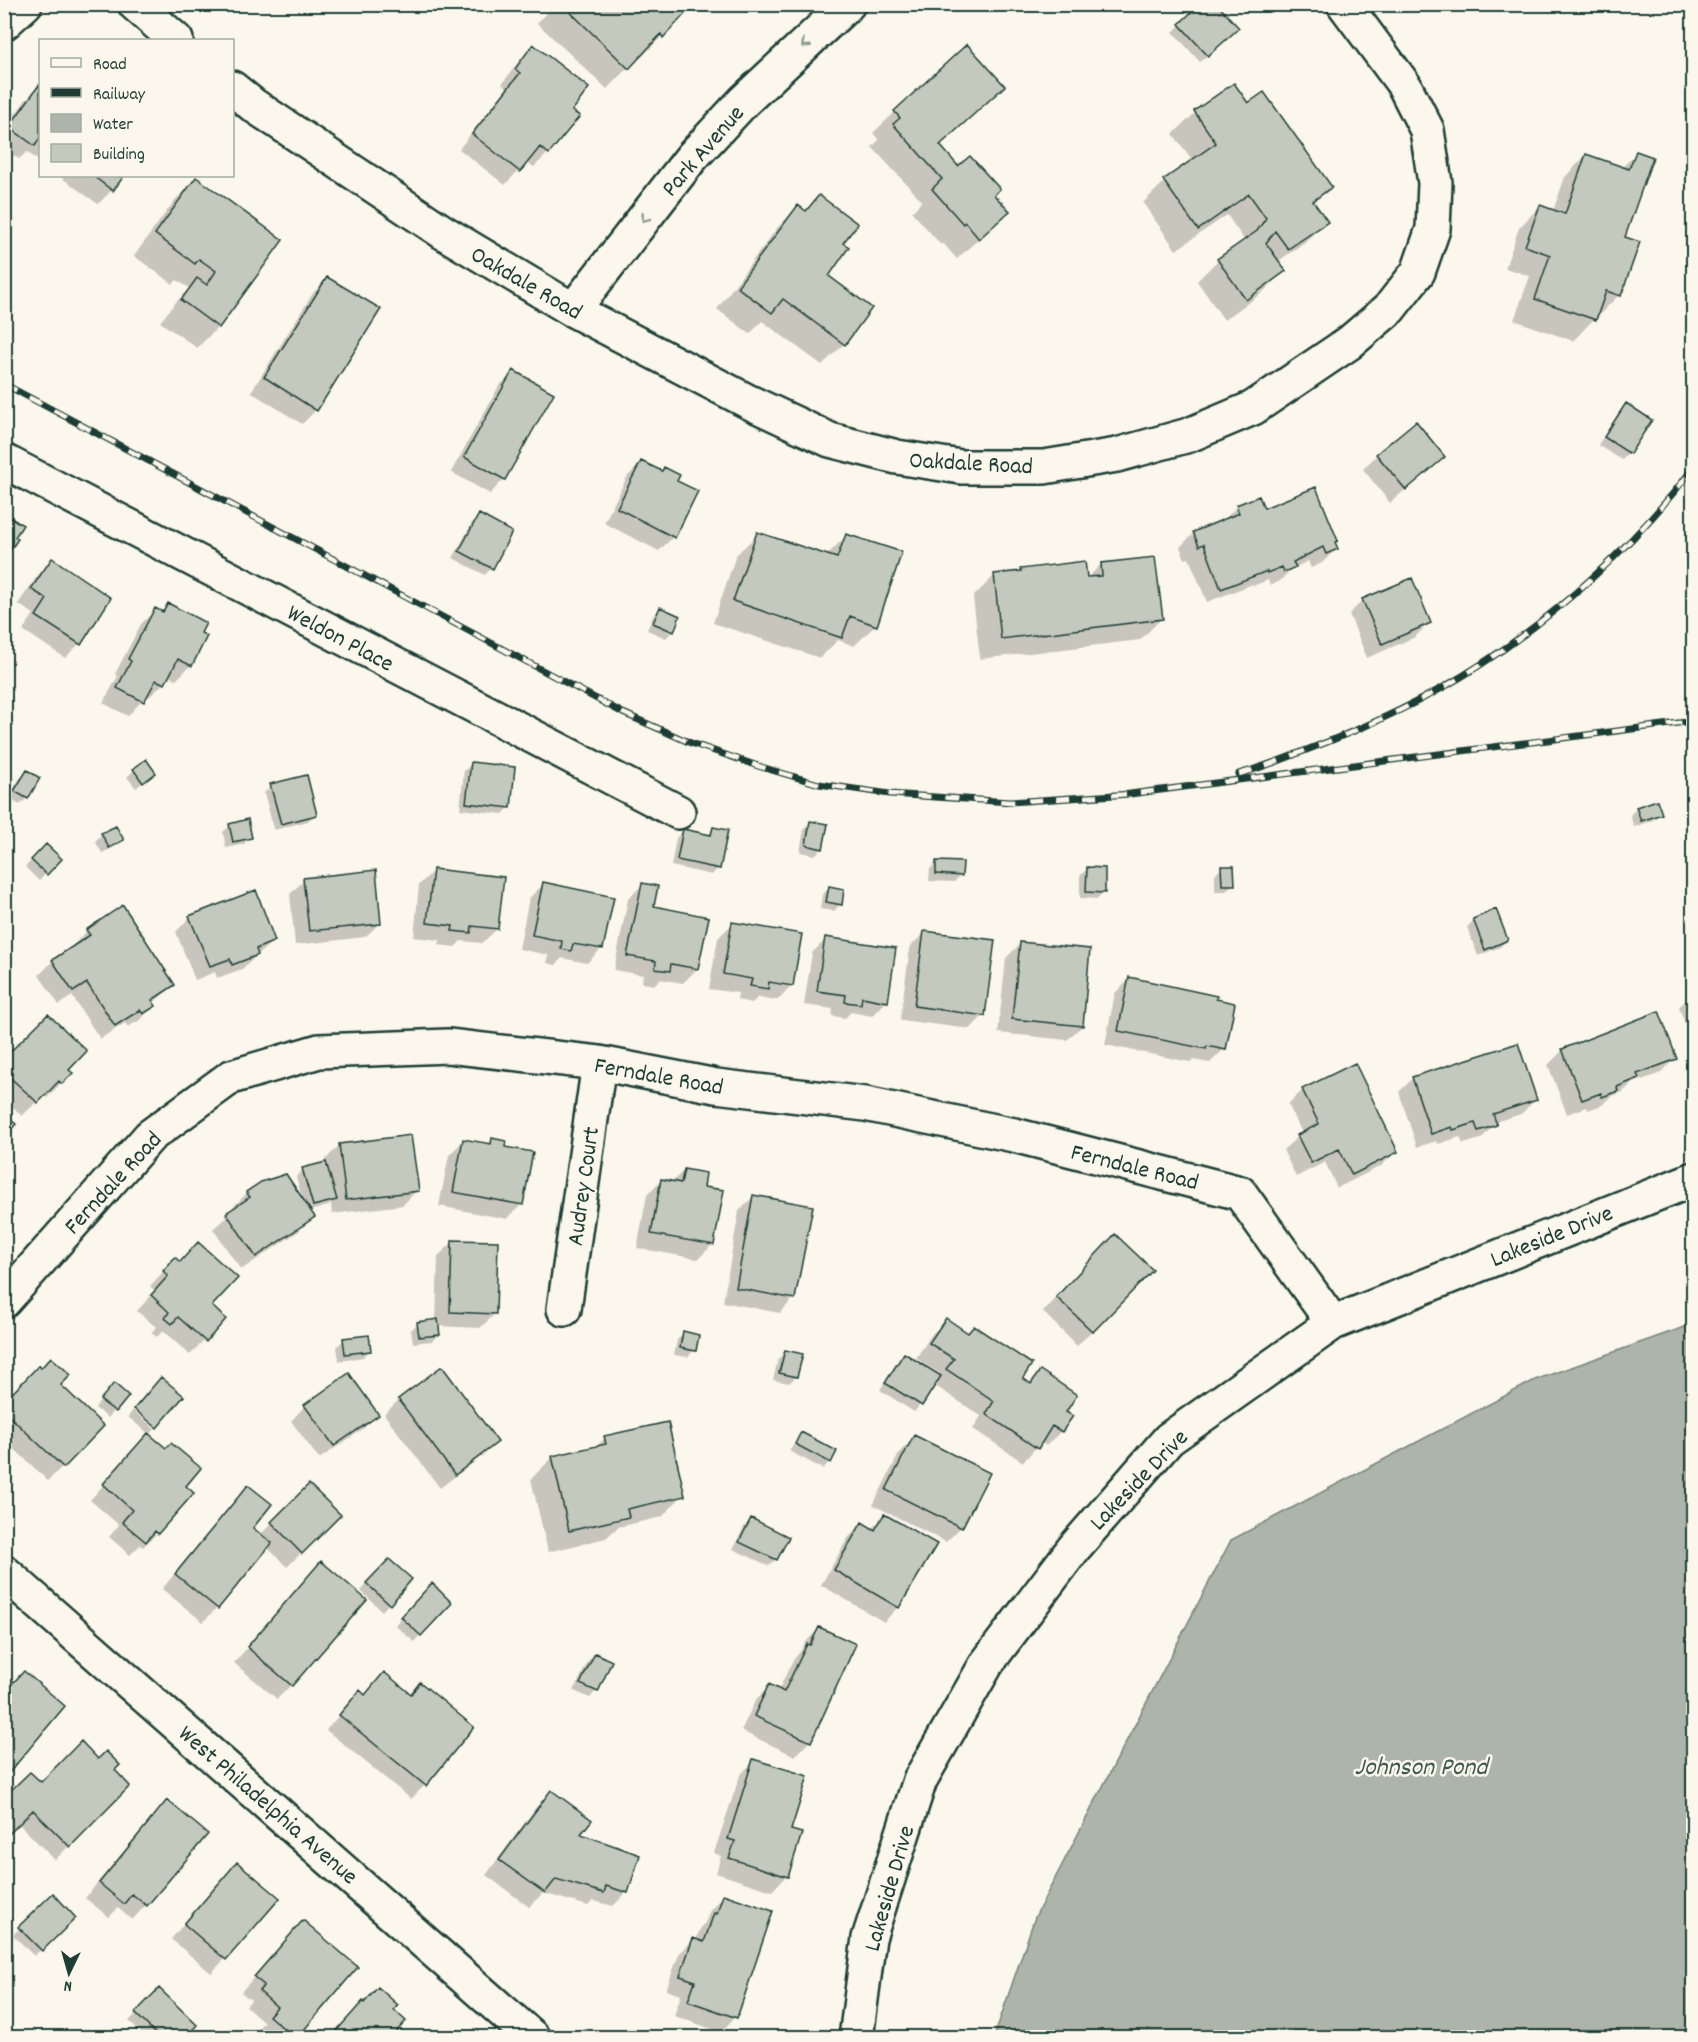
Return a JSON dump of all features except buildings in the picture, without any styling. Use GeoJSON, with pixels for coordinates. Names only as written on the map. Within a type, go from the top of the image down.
{"type":"FeatureCollection","features":[{"type":"Feature","properties":{"kind":"street"},"geometry":{"type":"LineString","coordinates":[[4,23],[26,4]]}},
{"type":"Feature","properties":{"kind":"street"},"geometry":{"type":"LineString","coordinates":[[135,4],[175,39]]}},
{"type":"Feature","properties":{"kind":"street","name":"Park Avenue"},"geometry":{"type":"LineString","coordinates":[[573,310],[691,158],[744,101],[848,4]]}},
{"type":"Feature","properties":{"kind":"street","name":"Oakdale Road"},"geometry":{"type":"LineString","coordinates":[[234,90],[253,105],[434,226],[573,310],[749,402],[830,440],[897,457],[961,466],[1044,466],[1117,455],[1189,435],[1253,408],[1349,344],[1389,309],[1418,272],[1433,229],[1435,183],[1427,130],[1404,85],[1344,4]]}},
{"type":"Feature","properties":{"kind":"street","name":"Weldon Place"},"geometry":{"type":"LineString","coordinates":[[4,461],[678,812]]}},
{"type":"Feature","properties":{"kind":"street","name":"Ferndale Road"},"geometry":{"type":"LineString","coordinates":[[4,1301],[150,1136],[231,1077],[319,1050],[448,1046],[598,1063],[716,1086],[865,1104],[1014,1135],[1240,1192],[1333,1323]]}},
{"type":"Feature","properties":{"kind":"street","name":"Audrey Court"},"geometry":{"type":"LineString","coordinates":[[564,1309],[598,1063]]}},
{"type":"Feature","properties":{"kind":"street","name":"Lakeside Drive"},"geometry":{"type":"LineString","coordinates":[[856,2037],[869,1938],[920,1780],[987,1663],[1074,1548],[1169,1439],[1333,1323],[1694,1179]]}},
{"type":"Feature","properties":{"kind":"street","name":"West Philadelphia Avenue"},"geometry":{"type":"LineString","coordinates":[[4,1572],[523,2034]]}},
{"type":"Feature","properties":{"kind":"water","name":"Johnson Pond"},"geometry":{"type":"Polygon","coordinates":[[[1693,1324],[1693,2037],[994,2037],[1035,1917],[1231,1540],[1535,1380],[1693,1324]]]}},
{"type":"Feature","properties":{"kind":"railway"},"geometry":{"type":"LineString","coordinates":[[4,384],[623,713],[691,743],[819,784],[890,794],[1010,802],[1130,794],[1694,721]]}},
{"type":"Feature","properties":{"kind":"railway"},"geometry":{"type":"LineString","coordinates":[[1239,774],[1372,723],[1438,690],[1510,645],[1567,600],[1622,549],[1672,495],[1694,467]]}}]}
